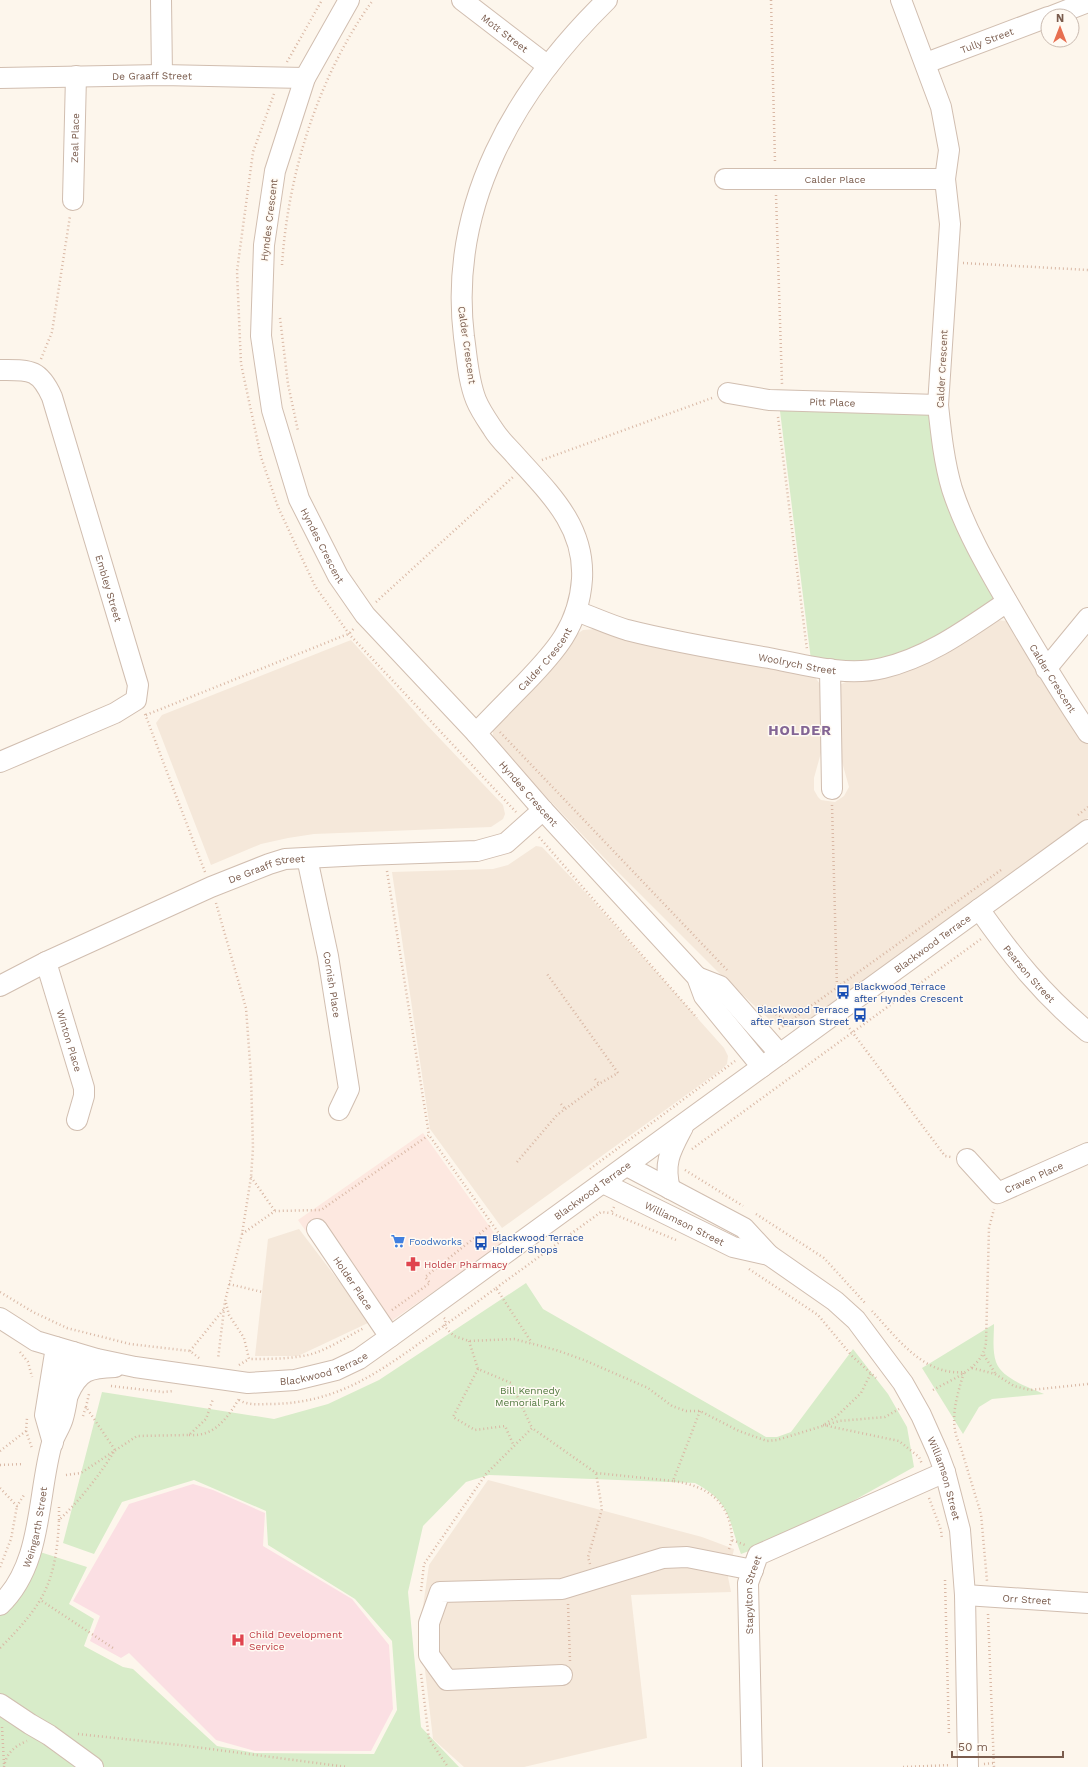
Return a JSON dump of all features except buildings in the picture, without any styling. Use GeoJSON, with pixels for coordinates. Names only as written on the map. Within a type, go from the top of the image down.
{"type":"FeatureCollection","features":[{"type":"Feature","properties":{"kind":"street"},"geometry":{"type":"LineString","coordinates":[[161,0],[162,75]]}},
{"type":"Feature","properties":{"kind":"street","name":"Hyndes Crescent"},"geometry":{"type":"LineString","coordinates":[[349,0],[304,78],[275,171],[264,245],[261,336],[272,410],[300,499],[338,576],[365,615],[482,726],[543,810],[697,976],[704,996],[738,1056],[762,1067]]}},
{"type":"Feature","properties":{"kind":"street","name":"Mott Street"},"geometry":{"type":"LineString","coordinates":[[462,0],[548,66]]}},
{"type":"Feature","properties":{"kind":"street","name":"Calder Crescent"},"geometry":{"type":"LineString","coordinates":[[482,726],[557,648],[568,632],[576,611],[582,578],[581,564],[572,527],[562,508],[494,431],[476,400],[468,371],[461,312],[461,276],[474,203],[485,172],[510,121],[548,66],[607,0]]}},
{"type":"Feature","properties":{"kind":"street","name":"Calder Crescent"},"geometry":{"type":"LineString","coordinates":[[901,0],[926,63],[946,129],[949,150],[945,179],[950,224],[949,262],[938,405],[941,434],[952,488],[974,540],[1007,602],[1046,669],[1088,733]]}},
{"type":"Feature","properties":{"kind":"street"},"geometry":{"type":"LineString","coordinates":[[1073,8],[1088,2]]}},
{"type":"Feature","properties":{"kind":"street","name":"Tully Street"},"geometry":{"type":"LineString","coordinates":[[926,63],[1040,20]]}},
{"type":"Feature","properties":{"kind":"street","name":"De Graaff Street"},"geometry":{"type":"LineString","coordinates":[[0,78],[162,75],[304,78]]}},
{"type":"Feature","properties":{"kind":"street","name":"Zeal Place"},"geometry":{"type":"LineString","coordinates":[[73,200],[76,76]]}},
{"type":"Feature","properties":{"kind":"street","name":"Calder Place"},"geometry":{"type":"LineString","coordinates":[[725,179],[945,179]]}},
{"type":"Feature","properties":{"kind":"street"},"geometry":{"type":"LineString","coordinates":[[0,370],[27,370],[34,374]]}},
{"type":"Feature","properties":{"kind":"street","name":"Embley Street"},"geometry":{"type":"LineString","coordinates":[[0,762],[115,713],[136,700],[138,685],[52,397],[44,380],[34,374]]}},
{"type":"Feature","properties":{"kind":"street","name":"Pitt Place"},"geometry":{"type":"LineString","coordinates":[[728,393],[779,400],[938,405]]}},
{"type":"Feature","properties":{"kind":"street","name":"Woolrych Street"},"geometry":{"type":"LineString","coordinates":[[576,611],[626,630],[670,640],[810,666],[848,670],[881,668],[913,659],[934,650],[1007,602]]}},
{"type":"Feature","properties":{"kind":"street"},"geometry":{"type":"LineString","coordinates":[[1046,669],[1088,618]]}},
{"type":"Feature","properties":{"kind":"street"},"geometry":{"type":"LineString","coordinates":[[830,669],[832,789]]}},
{"type":"Feature","properties":{"kind":"street","name":"De Graaff Street"},"geometry":{"type":"LineString","coordinates":[[0,986],[46,962],[211,887],[269,864],[285,860],[307,858],[477,851],[506,843],[543,810]]}},
{"type":"Feature","properties":{"kind":"street","name":"Blackwood Terrace"},"geometry":{"type":"LineString","coordinates":[[0,1318],[36,1341],[135,1367],[248,1383],[295,1380],[336,1370],[359,1359],[390,1337],[978,910],[1082,823]]}},
{"type":"Feature","properties":{"kind":"street","name":"Cornish Place"},"geometry":{"type":"LineString","coordinates":[[307,858],[328,956],[349,1089],[339,1110]]}},
{"type":"Feature","properties":{"kind":"street","name":"Pearson Street"},"geometry":{"type":"LineString","coordinates":[[978,910],[1036,984],[1088,1032]]}},
{"type":"Feature","properties":{"kind":"street","name":"Winton Place"},"geometry":{"type":"LineString","coordinates":[[46,962],[84,1088],[84,1096],[77,1120]]}},
{"type":"Feature","properties":{"kind":"street","name":"Hyndes Crescent"},"geometry":{"type":"LineString","coordinates":[[697,976],[720,986],[780,1054]]}},
{"type":"Feature","properties":{"kind":"street"},"geometry":{"type":"LineString","coordinates":[[670,1189],[666,1170],[671,1150],[685,1123]]}},
{"type":"Feature","properties":{"kind":"street","name":"Craven Place"},"geometry":{"type":"LineString","coordinates":[[967,1159],[998,1193],[1088,1153]]}},
{"type":"Feature","properties":{"kind":"street","name":"Williamson Street"},"geometry":{"type":"LineString","coordinates":[[627,1166],[744,1228],[769,1256],[835,1301],[856,1320],[872,1339],[903,1383],[921,1415],[945,1472],[960,1530],[965,1595],[958,1766]]}},
{"type":"Feature","properties":{"kind":"street","name":"Williamson Street"},"geometry":{"type":"LineString","coordinates":[[603,1183],[733,1247],[769,1256]]}},
{"type":"Feature","properties":{"kind":"street","name":"Holder Place"},"geometry":{"type":"LineString","coordinates":[[317,1229],[390,1337]]}},
{"type":"Feature","properties":{"kind":"street","name":"Weingarth Street"},"geometry":{"type":"LineString","coordinates":[[0,1605],[10,1596],[28,1562],[36,1532],[52,1443],[63,1418],[66,1399],[65,1349]]}},
{"type":"Feature","properties":{"kind":"street","name":"Weingarth Street"},"geometry":{"type":"LineString","coordinates":[[52,1443],[45,1415],[65,1349]]}},
{"type":"Feature","properties":{"kind":"street"},"geometry":{"type":"LineString","coordinates":[[66,1399],[74,1381],[95,1368],[135,1367]]}},
{"type":"Feature","properties":{"kind":"street","name":"Stapylton Street"},"geometry":{"type":"LineString","coordinates":[[752,1767],[748,1583],[755,1562],[945,1472]]}},
{"type":"Feature","properties":{"kind":"street"},"geometry":{"type":"LineString","coordinates":[[562,1675],[447,1680],[429,1655],[429,1623],[440,1592],[562,1589],[651,1561],[671,1557],[755,1562]]}},
{"type":"Feature","properties":{"kind":"street","name":"Orr Street"},"geometry":{"type":"LineString","coordinates":[[965,1595],[1088,1603]]}},
{"type":"Feature","properties":{"kind":"street"},"geometry":{"type":"LineString","coordinates":[[1,1713],[30,1724],[50,1735],[93,1767]]}},
{"type":"Feature","properties":{"kind":"path"},"geometry":{"type":"LineString","coordinates":[[282,266],[284,243],[294,185],[308,129],[334,67],[361,17],[373,0]]}},
{"type":"Feature","properties":{"kind":"path"},"geometry":{"type":"LineString","coordinates":[[771,0],[776,179],[779,400],[810,666]]}},
{"type":"Feature","properties":{"kind":"path"},"geometry":{"type":"LineString","coordinates":[[34,374],[52,332],[73,200]]}},
{"type":"Feature","properties":{"kind":"path"},"geometry":{"type":"LineString","coordinates":[[949,262],[1088,270]]}},
{"type":"Feature","properties":{"kind":"path"},"geometry":{"type":"LineString","coordinates":[[279,311],[288,384],[299,434]]}},
{"type":"Feature","properties":{"kind":"path"},"geometry":{"type":"LineString","coordinates":[[377,600],[525,466],[728,393]]}},
{"type":"Feature","properties":{"kind":"path"},"geometry":{"type":"LineString","coordinates":[[373,595],[382,606]]}},
{"type":"Feature","properties":{"kind":"path"},"geometry":{"type":"LineString","coordinates":[[218,1359],[224,1308],[242,1234],[251,1177],[253,1148],[251,1076],[246,1008],[211,887],[146,715],[349,634],[528,824],[699,1019]]}},
{"type":"Feature","properties":{"kind":"path"},"geometry":{"type":"LineString","coordinates":[[482,726],[729,972]]}},
{"type":"Feature","properties":{"kind":"path"},"geometry":{"type":"LineString","coordinates":[[1082,823],[1088,808]]}},
{"type":"Feature","properties":{"kind":"path"},"geometry":{"type":"LineString","coordinates":[[384,854],[429,1135],[500,1235],[506,1231]]}},
{"type":"Feature","properties":{"kind":"path"},"geometry":{"type":"LineString","coordinates":[[766,1038],[1004,868]]}},
{"type":"Feature","properties":{"kind":"path"},"geometry":{"type":"LineString","coordinates":[[690,1150],[994,930]]}},
{"type":"Feature","properties":{"kind":"path"},"geometry":{"type":"LineString","coordinates":[[517,1162],[565,1109],[599,1084],[618,1073],[547,974]]}},
{"type":"Feature","properties":{"kind":"path"},"geometry":{"type":"LineString","coordinates":[[756,1000],[774,1014],[789,1022]]}},
{"type":"Feature","properties":{"kind":"path"},"geometry":{"type":"LineString","coordinates":[[584,1173],[738,1056]]}},
{"type":"Feature","properties":{"kind":"path"},"geometry":{"type":"LineString","coordinates":[[595,1079],[599,1084]]}},
{"type":"Feature","properties":{"kind":"path"},"geometry":{"type":"LineString","coordinates":[[561,1104],[565,1109]]}},
{"type":"Feature","properties":{"kind":"path"},"geometry":{"type":"LineString","coordinates":[[242,1234],[275,1211],[321,1210],[429,1135]]}},
{"type":"Feature","properties":{"kind":"path"},"geometry":{"type":"LineString","coordinates":[[666,1170],[675,1163],[748,1210]]}},
{"type":"Feature","properties":{"kind":"path"},"geometry":{"type":"LineString","coordinates":[[251,1177],[275,1211]]}},
{"type":"Feature","properties":{"kind":"path"},"geometry":{"type":"LineString","coordinates":[[933,1390],[972,1368],[984,1354],[986,1343],[989,1228],[998,1193]]}},
{"type":"Feature","properties":{"kind":"path"},"geometry":{"type":"LineString","coordinates":[[611,1213],[615,1206],[629,1196]]}},
{"type":"Feature","properties":{"kind":"path"},"geometry":{"type":"LineString","coordinates":[[444,1326],[601,1212],[611,1213],[683,1242]]}},
{"type":"Feature","properties":{"kind":"path"},"geometry":{"type":"LineString","coordinates":[[755,1214],[824,1258],[866,1304]]}},
{"type":"Feature","properties":{"kind":"path"},"geometry":{"type":"LineString","coordinates":[[748,1269],[755,1272],[818,1315],[852,1356],[882,1383]]}},
{"type":"Feature","properties":{"kind":"path"},"geometry":{"type":"LineString","coordinates":[[229,1284],[262,1292]]}},
{"type":"Feature","properties":{"kind":"path"},"geometry":{"type":"LineString","coordinates":[[496,1288],[532,1343]]}},
{"type":"Feature","properties":{"kind":"path"},"geometry":{"type":"LineString","coordinates":[[0,1292],[32,1312],[67,1328],[130,1344],[190,1351],[224,1308]]}},
{"type":"Feature","properties":{"kind":"path"},"geometry":{"type":"LineString","coordinates":[[872,1310],[916,1358],[951,1373],[964,1372]]}},
{"type":"Feature","properties":{"kind":"path"},"geometry":{"type":"LineString","coordinates":[[454,1336],[469,1341],[514,1339],[532,1343],[584,1360],[648,1388],[672,1406],[686,1411],[700,1411],[740,1431],[766,1440],[777,1440],[839,1421],[885,1417],[900,1408]]}},
{"type":"Feature","properties":{"kind":"path"},"geometry":{"type":"LineString","coordinates":[[469,1341],[478,1369],[453,1417],[475,1430],[505,1426],[514,1446]]}},
{"type":"Feature","properties":{"kind":"path"},"geometry":{"type":"LineString","coordinates":[[16,1348],[28,1362],[32,1375],[32,1382]]}},
{"type":"Feature","properties":{"kind":"path"},"geometry":{"type":"LineString","coordinates":[[984,1354],[995,1374]]}},
{"type":"Feature","properties":{"kind":"path"},"geometry":{"type":"LineString","coordinates":[[972,1368],[995,1374],[1014,1386],[1030,1390],[1088,1384]]}},
{"type":"Feature","properties":{"kind":"path"},"geometry":{"type":"LineString","coordinates":[[478,1369],[511,1383],[532,1428],[596,1473],[693,1484],[710,1494],[728,1516],[732,1529],[732,1540],[753,1548],[755,1562]]}},
{"type":"Feature","properties":{"kind":"path"},"geometry":{"type":"LineString","coordinates":[[964,1372],[954,1415],[955,1435],[960,1445],[981,1514],[986,1558],[988,1596],[994,1767]]}},
{"type":"Feature","properties":{"kind":"path"},"geometry":{"type":"LineString","coordinates":[[823,1425],[837,1416],[861,1393],[871,1373]]}},
{"type":"Feature","properties":{"kind":"path"},"geometry":{"type":"LineString","coordinates":[[189,1435],[206,1419],[213,1399]]}},
{"type":"Feature","properties":{"kind":"path"},"geometry":{"type":"LineString","coordinates":[[62,1481],[65,1474],[81,1473],[137,1436],[199,1436],[212,1430],[226,1419],[239,1399]]}},
{"type":"Feature","properties":{"kind":"path"},"geometry":{"type":"LineString","coordinates":[[81,1421],[86,1407],[115,1450]]}},
{"type":"Feature","properties":{"kind":"path"},"geometry":{"type":"LineString","coordinates":[[673,1481],[700,1411]]}},
{"type":"Feature","properties":{"kind":"path"},"geometry":{"type":"LineString","coordinates":[[27,1417],[26,1431],[33,1449]]}},
{"type":"Feature","properties":{"kind":"path"},"geometry":{"type":"LineString","coordinates":[[420,1593],[424,1564],[486,1474],[532,1428]]}},
{"type":"Feature","properties":{"kind":"path"},"geometry":{"type":"LineString","coordinates":[[0,1451],[26,1431]]}},
{"type":"Feature","properties":{"kind":"path"},"geometry":{"type":"LineString","coordinates":[[918,1449],[919,1456]]}},
{"type":"Feature","properties":{"kind":"path"},"geometry":{"type":"LineString","coordinates":[[59,1520],[82,1496],[115,1450]]}},
{"type":"Feature","properties":{"kind":"path"},"geometry":{"type":"LineString","coordinates":[[0,1465],[24,1464]]}},
{"type":"Feature","properties":{"kind":"path"},"geometry":{"type":"LineString","coordinates":[[595,1578],[588,1557],[602,1509],[596,1473]]}},
{"type":"Feature","properties":{"kind":"path"},"geometry":{"type":"LineString","coordinates":[[0,1488],[17,1506]]}},
{"type":"Feature","properties":{"kind":"path"},"geometry":{"type":"LineString","coordinates":[[0,1566],[11,1539],[17,1506],[28,1489]]}},
{"type":"Feature","properties":{"kind":"path"},"geometry":{"type":"LineString","coordinates":[[0,1648],[21,1628],[42,1601],[52,1578],[58,1550],[59,1502]]}},
{"type":"Feature","properties":{"kind":"path"},"geometry":{"type":"LineString","coordinates":[[945,1578],[949,1742]]}},
{"type":"Feature","properties":{"kind":"path"},"geometry":{"type":"LineString","coordinates":[[562,1675],[570,1671],[567,1596]]}},
{"type":"Feature","properties":{"kind":"path"},"geometry":{"type":"LineString","coordinates":[[42,1601],[113,1648]]}},
{"type":"Feature","properties":{"kind":"path"},"geometry":{"type":"LineString","coordinates":[[421,1669],[429,1739],[448,1767]]}},
{"type":"Feature","properties":{"kind":"path"},"geometry":{"type":"LineString","coordinates":[[1,1713],[4,1765]]}},
{"type":"Feature","properties":{"kind":"path"},"geometry":{"type":"LineString","coordinates":[[77,1734],[180,1745],[347,1767]]}},
{"type":"Feature","properties":{"kind":"path"},"geometry":{"type":"LineString","coordinates":[[949,1757],[958,1766]]}},
{"type":"Feature","properties":{"kind":"path"},"geometry":{"type":"LineString","coordinates":[[903,1767],[958,1766],[994,1763]]}},
{"type":"Feature","properties":{"kind":"shaded area"},"geometry":{"type":"Polygon","coordinates":[[[996,620],[1007,621],[1012,624],[1088,742],[1088,818],[811,1018],[794,1027],[783,1027],[770,1020],[719,973],[612,866],[500,748],[493,735],[493,728],[577,634],[583,630],[596,629],[814,676],[820,684],[822,749],[814,778],[814,790],[821,800],[835,802],[844,796],[849,787],[839,751],[839,687],[841,684],[996,620]]]}},
{"type":"Feature","properties":{"kind":"shaded area"},"geometry":{"type":"Polygon","coordinates":[[[351,640],[425,723],[503,805],[505,814],[503,819],[491,827],[314,834],[288,838],[261,844],[211,865],[156,723],[162,715],[351,640]]]}},
{"type":"Feature","properties":{"kind":"shaded area"},"geometry":{"type":"Polygon","coordinates":[[[536,846],[542,847],[585,892],[724,1048],[728,1056],[727,1064],[722,1069],[502,1228],[430,1129],[392,872],[493,869],[508,865],[536,846]]]}},
{"type":"Feature","properties":{"kind":"shaded area"},"geometry":{"type":"Polygon","coordinates":[[[423,1133],[502,1244],[377,1331],[298,1220],[423,1133]]]}},
{"type":"Feature","properties":{"kind":"shaded area"},"geometry":{"type":"Polygon","coordinates":[[[299,1229],[370,1322],[298,1356],[255,1356],[268,1239],[299,1229]]]}},
{"type":"Feature","properties":{"kind":"shaded area"},"geometry":{"type":"Polygon","coordinates":[[[488,1480],[702,1537],[734,1549],[728,1577],[731,1592],[631,1595],[647,1738],[524,1767],[464,1767],[433,1739],[420,1627],[429,1565],[488,1480]]]}},
{"type":"Feature","properties":{"kind":"shaded area"},"geometry":{"type":"Polygon","coordinates":[[[193,1484],[213,1490],[265,1513],[263,1546],[352,1599],[389,1645],[393,1709],[371,1751],[255,1751],[216,1740],[129,1653],[121,1658],[90,1641],[100,1616],[73,1601],[129,1504],[193,1484]]]}},
{"type":"Feature","properties":{"kind":"green space"},"geometry":{"type":"Polygon","coordinates":[[[779,403],[934,408],[956,503],[1004,602],[900,669],[812,668],[779,403]]]}},
{"type":"Feature","properties":{"kind":"green space","name":"Bill Kennedy Memorial Park"},"geometry":{"type":"Polygon","coordinates":[[[526,1283],[543,1309],[766,1437],[777,1437],[791,1432],[853,1349],[888,1394],[907,1427],[914,1467],[790,1536],[741,1554],[727,1513],[722,1505],[707,1490],[695,1483],[489,1475],[466,1482],[423,1526],[408,1592],[421,1727],[459,1767],[0,1767],[0,1614],[40,1552],[87,1567],[69,1604],[94,1619],[84,1646],[123,1667],[133,1669],[217,1746],[255,1753],[374,1754],[397,1710],[392,1641],[355,1599],[268,1545],[266,1511],[194,1480],[122,1502],[94,1554],[63,1543],[102,1392],[274,1419],[328,1404],[379,1380],[526,1283]]]}},
{"type":"Feature","properties":{"kind":"green space"},"geometry":{"type":"Polygon","coordinates":[[[994,1324],[994,1353],[999,1368],[1010,1378],[1044,1394],[992,1399],[979,1407],[963,1434],[922,1368],[994,1324]]]}},
{"type":"Feature","properties":{"kind":"place","name":"Blackwood Terrace after Hyndes Crescent"},"geometry":{"type":"Point","coordinates":[843,992]}},
{"type":"Feature","properties":{"kind":"place","name":"Blackwood Terrace after Pearson Street"},"geometry":{"type":"Point","coordinates":[860,1015]}},
{"type":"Feature","properties":{"kind":"place","name":"Foodworks"},"geometry":{"type":"Point","coordinates":[398,1241]}},
{"type":"Feature","properties":{"kind":"place","name":"Blackwood Terrace Holder Shops"},"geometry":{"type":"Point","coordinates":[481,1243]}},
{"type":"Feature","properties":{"kind":"place","name":"Holder Pharmacy"},"geometry":{"type":"Point","coordinates":[413,1264]}},
{"type":"Feature","properties":{"kind":"place","name":"Child Development Service"},"geometry":{"type":"Point","coordinates":[238,1640]}},
{"type":"Feature","properties":{"kind":"district","name":"HOLDER"},"geometry":{"type":"Point","coordinates":[800,730]}}]}
